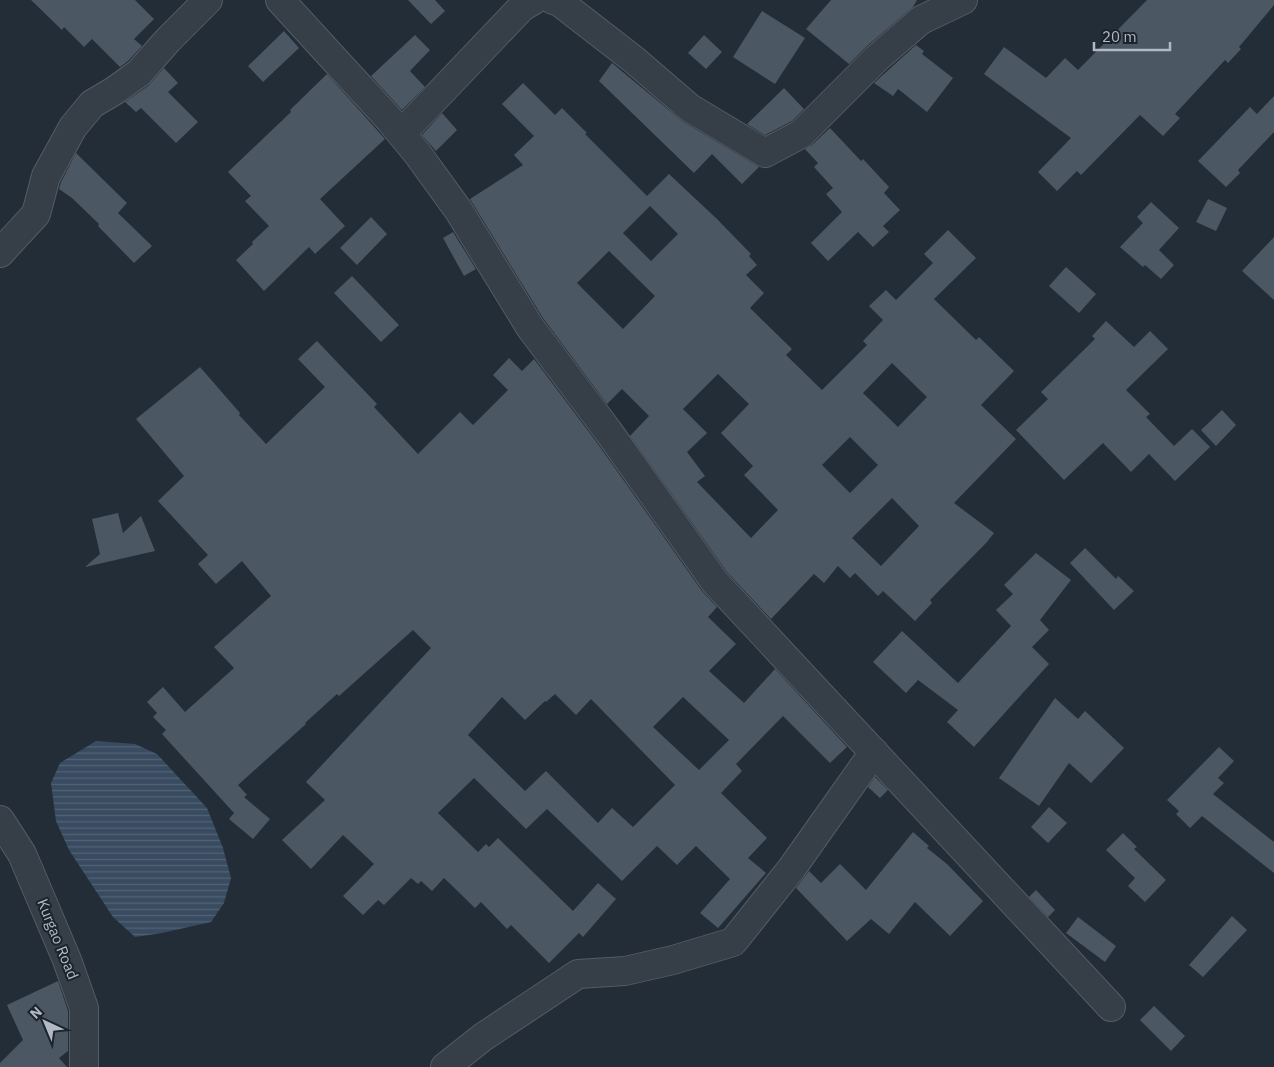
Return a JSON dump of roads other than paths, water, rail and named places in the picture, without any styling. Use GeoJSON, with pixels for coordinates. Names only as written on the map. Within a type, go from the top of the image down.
{"type":"FeatureCollection","features":[{"type":"Feature","properties":{"kind":"street"},"geometry":{"type":"LineString","coordinates":[[0,253],[36,214],[46,176],[74,126],[92,104],[139,73],[168,40],[208,0]]}},
{"type":"Feature","properties":{"kind":"street"},"geometry":{"type":"LineString","coordinates":[[280,0],[308,28],[401,134],[460,211],[530,327],[608,431],[714,582],[1111,1006]]}},
{"type":"Feature","properties":{"kind":"street"},"geometry":{"type":"LineString","coordinates":[[401,134],[522,7],[534,0]]}},
{"type":"Feature","properties":{"kind":"street"},"geometry":{"type":"LineString","coordinates":[[553,0],[558,1],[633,59],[690,108],[765,153],[801,134],[877,58],[920,20],[963,0]]}},
{"type":"Feature","properties":{"kind":"street"},"geometry":{"type":"LineString","coordinates":[[445,1067],[483,1037],[578,974],[625,971],[672,960],[733,942],[792,868],[874,752]]}},
{"type":"Feature","properties":{"kind":"street","name":"Kurgao Road"},"geometry":{"type":"LineString","coordinates":[[0,820],[26,862],[67,960],[84,1008],[84,1067]]}},
{"type":"Feature","properties":{"kind":"water"},"geometry":{"type":"Polygon","coordinates":[[[96,741],[135,744],[157,754],[207,808],[223,848],[231,878],[224,903],[211,922],[135,937],[113,917],[69,850],[56,821],[51,783],[60,763],[96,741]]]}}]}
